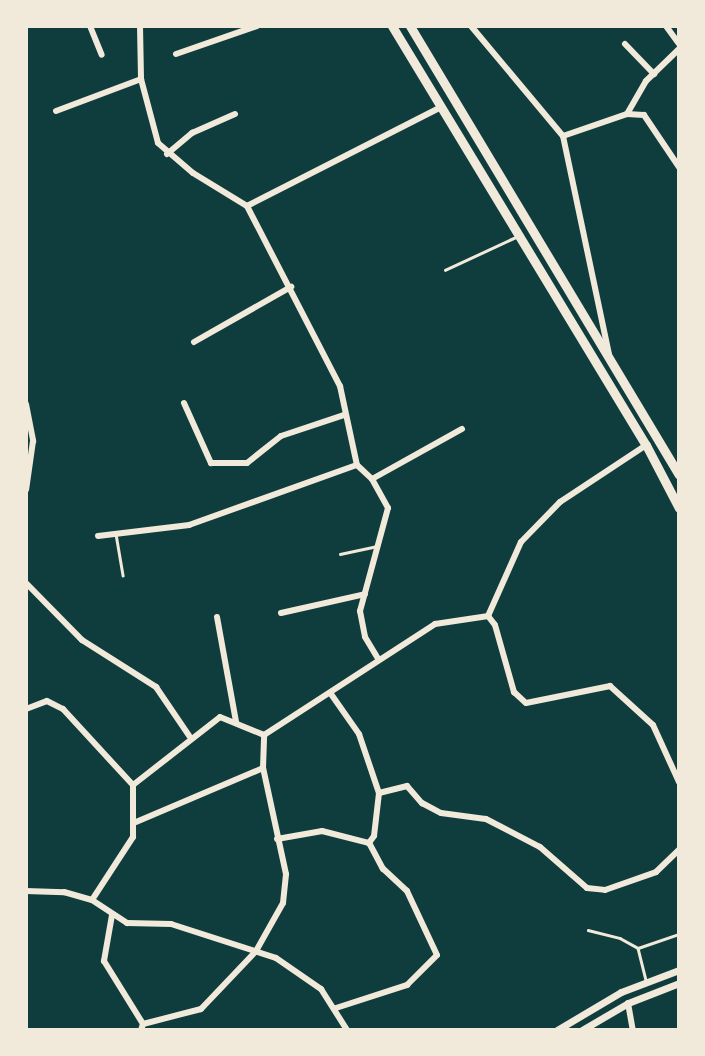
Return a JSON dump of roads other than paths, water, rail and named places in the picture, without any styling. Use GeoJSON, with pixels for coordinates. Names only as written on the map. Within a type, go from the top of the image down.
{"type":"FeatureCollection","features":[{"type":"Feature","properties":{"kind":"main road"},"geometry":{"type":"LineString","coordinates":[[392,26],[646,444],[679,508]]}},
{"type":"Feature","properties":{"kind":"main road"},"geometry":{"type":"LineString","coordinates":[[410,26],[609,354],[679,475]]}},
{"type":"Feature","properties":{"kind":"main road"},"geometry":{"type":"LineString","coordinates":[[440,107],[453,99]]}},
{"type":"Feature","properties":{"kind":"street"},"geometry":{"type":"LineString","coordinates":[[90,26],[102,55]]}},
{"type":"Feature","properties":{"kind":"street"},"geometry":{"type":"LineString","coordinates":[[140,26],[141,79],[154,132],[167,155],[247,206],[340,386],[344,415],[357,465],[372,479],[388,508],[381,545],[360,611],[365,637],[378,659]]}},
{"type":"Feature","properties":{"kind":"street"},"geometry":{"type":"LineString","coordinates":[[176,54],[257,26]]}},
{"type":"Feature","properties":{"kind":"street"},"geometry":{"type":"LineString","coordinates":[[471,26],[563,136],[609,354]]}},
{"type":"Feature","properties":{"kind":"street"},"geometry":{"type":"LineString","coordinates":[[627,114],[653,74],[679,47],[666,26]]}},
{"type":"Feature","properties":{"kind":"street"},"geometry":{"type":"LineString","coordinates":[[625,44],[653,74]]}},
{"type":"Feature","properties":{"kind":"street"},"geometry":{"type":"LineString","coordinates":[[56,111],[141,79]]}},
{"type":"Feature","properties":{"kind":"street"},"geometry":{"type":"LineString","coordinates":[[247,206],[440,107]]}},
{"type":"Feature","properties":{"kind":"street"},"geometry":{"type":"LineString","coordinates":[[167,155],[192,133],[235,114]]}},
{"type":"Feature","properties":{"kind":"street"},"geometry":{"type":"LineString","coordinates":[[563,136],[627,114],[649,120],[679,167]]}},
{"type":"Feature","properties":{"kind":"street"},"geometry":{"type":"LineString","coordinates":[[194,342],[291,288]]}},
{"type":"Feature","properties":{"kind":"street"},"geometry":{"type":"LineString","coordinates":[[184,402],[211,463],[247,463],[281,436],[344,415]]}},
{"type":"Feature","properties":{"kind":"street"},"geometry":{"type":"LineString","coordinates":[[26,404],[31,414],[26,490]]}},
{"type":"Feature","properties":{"kind":"street"},"geometry":{"type":"LineString","coordinates":[[372,479],[462,429]]}},
{"type":"Feature","properties":{"kind":"street"},"geometry":{"type":"LineString","coordinates":[[488,616],[521,542],[560,502],[646,444]]}},
{"type":"Feature","properties":{"kind":"street"},"geometry":{"type":"LineString","coordinates":[[98,536],[190,525],[357,465]]}},
{"type":"Feature","properties":{"kind":"street"},"geometry":{"type":"LineString","coordinates":[[26,583],[82,640],[156,687],[190,737]]}},
{"type":"Feature","properties":{"kind":"street"},"geometry":{"type":"LineString","coordinates":[[281,613],[365,594]]}},
{"type":"Feature","properties":{"kind":"street"},"geometry":{"type":"LineString","coordinates":[[264,735],[435,624],[488,616]]}},
{"type":"Feature","properties":{"kind":"street"},"geometry":{"type":"LineString","coordinates":[[488,616],[495,625],[514,692],[526,703],[610,686],[653,725],[679,782]]}},
{"type":"Feature","properties":{"kind":"street"},"geometry":{"type":"LineString","coordinates":[[217,617],[236,722]]}},
{"type":"Feature","properties":{"kind":"street"},"geometry":{"type":"LineString","coordinates":[[331,694],[359,734],[379,793],[374,836],[369,843]]}},
{"type":"Feature","properties":{"kind":"street"},"geometry":{"type":"LineString","coordinates":[[26,709],[47,701],[63,709],[133,785],[136,822],[133,837],[92,900]]}},
{"type":"Feature","properties":{"kind":"street"},"geometry":{"type":"LineString","coordinates":[[133,785],[190,737],[220,717],[264,735]]}},
{"type":"Feature","properties":{"kind":"street"},"geometry":{"type":"LineString","coordinates":[[112,915],[104,961],[142,1027],[201,1009],[256,951],[283,903],[286,874],[262,768],[264,735]]}},
{"type":"Feature","properties":{"kind":"street"},"geometry":{"type":"LineString","coordinates":[[136,822],[262,768]]}},
{"type":"Feature","properties":{"kind":"street"},"geometry":{"type":"LineString","coordinates":[[379,793],[407,786],[422,803],[441,813],[486,819],[540,847],[587,888],[604,890],[656,872],[679,850]]}},
{"type":"Feature","properties":{"kind":"street"},"geometry":{"type":"LineString","coordinates":[[277,839],[321,831],[369,843],[383,869],[407,891],[437,955],[407,985],[336,1009]]}},
{"type":"Feature","properties":{"kind":"street"},"geometry":{"type":"LineString","coordinates":[[26,891],[64,892],[92,900],[127,923],[171,924],[256,951],[310,979],[336,1009],[347,1030]]}},
{"type":"Feature","properties":{"kind":"street"},"geometry":{"type":"LineString","coordinates":[[557,1030],[621,992],[679,970]]}},
{"type":"Feature","properties":{"kind":"street"},"geometry":{"type":"LineString","coordinates":[[582,1030],[628,1003],[679,983]]}},
{"type":"Feature","properties":{"kind":"street"},"geometry":{"type":"LineString","coordinates":[[628,1003],[633,1030]]}},
{"type":"Feature","properties":{"kind":"lane"},"geometry":{"type":"LineString","coordinates":[[446,270],[519,235]]}},
{"type":"Feature","properties":{"kind":"lane"},"geometry":{"type":"LineString","coordinates":[[116,534],[123,575]]}},
{"type":"Feature","properties":{"kind":"lane"},"geometry":{"type":"LineString","coordinates":[[340,554],[381,545]]}},
{"type":"Feature","properties":{"kind":"lane"},"geometry":{"type":"LineString","coordinates":[[588,930],[620,938],[638,948],[647,982]]}},
{"type":"Feature","properties":{"kind":"lane"},"geometry":{"type":"LineString","coordinates":[[638,948],[679,934]]}}]}
